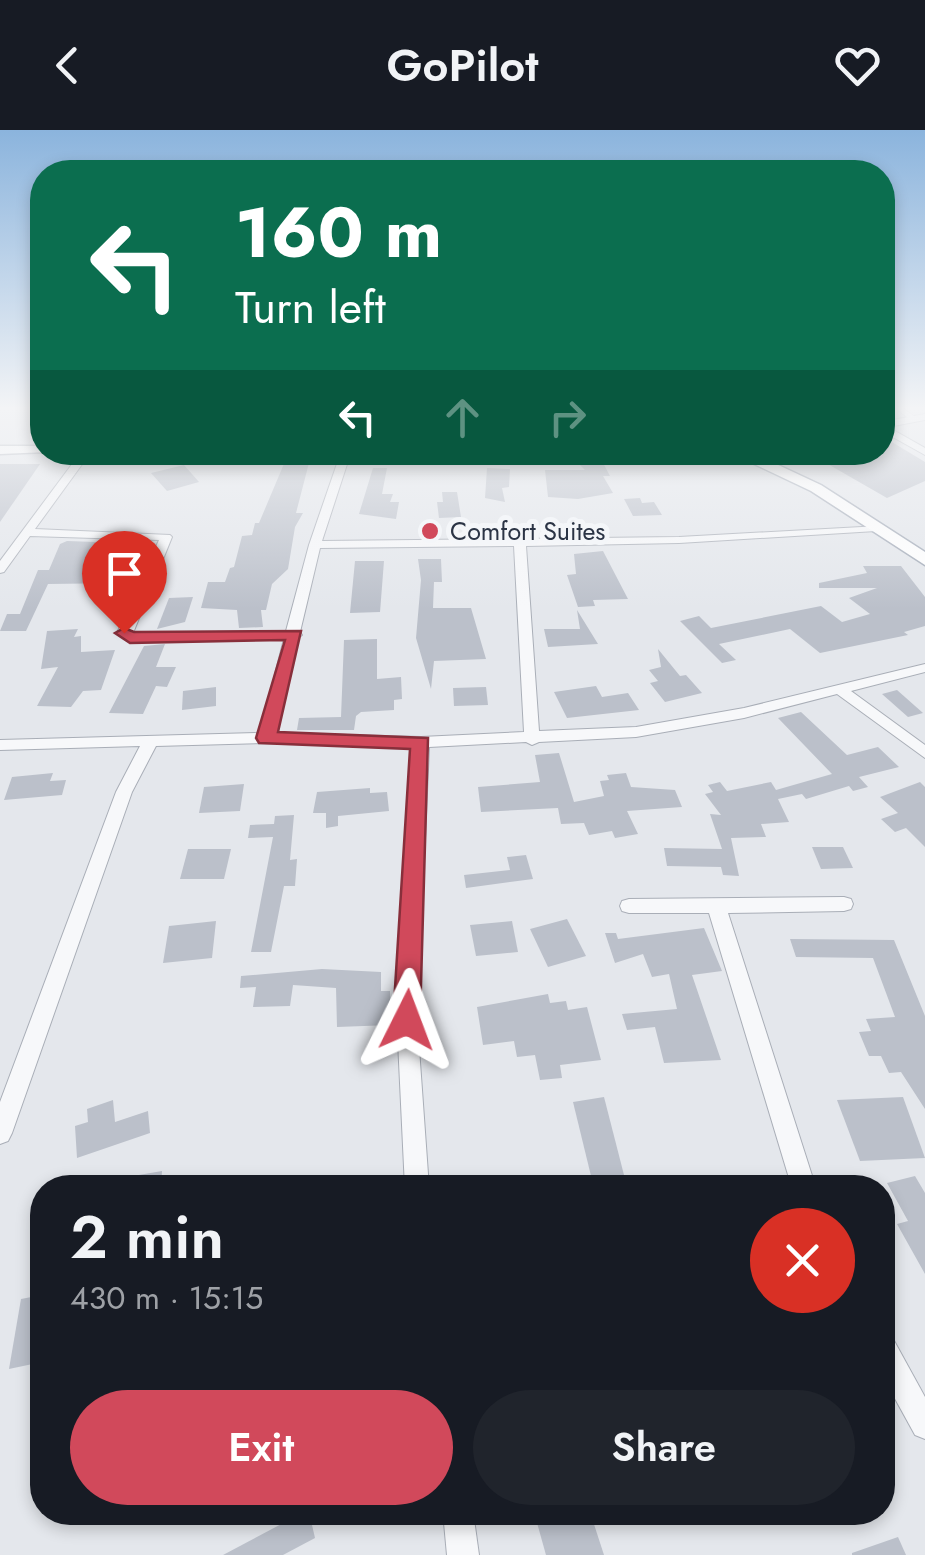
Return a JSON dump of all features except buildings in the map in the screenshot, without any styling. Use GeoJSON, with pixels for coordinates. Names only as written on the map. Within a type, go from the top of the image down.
{"type":"FeatureCollection","features":[{"type":"Feature","properties":{"kind":"main road"},"geometry":{"type":"LineString","coordinates":[[793,476],[925,560]]}},
{"type":"Feature","properties":{"kind":"main road"},"geometry":{"type":"LineString","coordinates":[[817,476],[925,551]]}},
{"type":"Feature","properties":{"kind":"street"},"geometry":{"type":"LineString","coordinates":[[0,569],[68,476]]}},
{"type":"Feature","properties":{"kind":"street"},"geometry":{"type":"LineString","coordinates":[[266,738],[315,545],[338,476]]}},
{"type":"Feature","properties":{"kind":"street"},"geometry":{"type":"LineString","coordinates":[[315,545],[678,540],[876,528]]}},
{"type":"Feature","properties":{"kind":"street"},"geometry":{"type":"LineString","coordinates":[[26,532],[166,537],[124,633],[130,637],[295,635]]}},
{"type":"Feature","properties":{"kind":"street"},"geometry":{"type":"LineString","coordinates":[[520,542],[532,740]]}},
{"type":"Feature","properties":{"kind":"street"},"geometry":{"type":"LineString","coordinates":[[0,745],[266,738],[532,740],[636,732],[840,690],[925,668]]}},
{"type":"Feature","properties":{"kind":"street"},"geometry":{"type":"LineString","coordinates":[[840,690],[925,753]]}},
{"type":"Feature","properties":{"kind":"street"},"geometry":{"type":"LineString","coordinates":[[0,1132],[124,792],[150,742]]}},
{"type":"Feature","properties":{"kind":"street"},"geometry":{"type":"LineString","coordinates":[[416,1175],[407,1020],[421,742]]}},
{"type":"Feature","properties":{"kind":"street"},"geometry":{"type":"LineString","coordinates":[[628,906],[844,904]]}},
{"type":"Feature","properties":{"kind":"street"},"geometry":{"type":"LineString","coordinates":[[716,905],[800,1175]]}},
{"type":"Feature","properties":{"kind":"street"},"geometry":{"type":"LineString","coordinates":[[895,1371],[925,1425]]}},
{"type":"Feature","properties":{"kind":"street"},"geometry":{"type":"LineString","coordinates":[[460,1525],[463,1555]]}},
{"type":"Feature","properties":{"kind":"place","name":"Comfort Suites"},"geometry":{"type":"Point","coordinates":[430,531]}},
{"type":"Feature","properties":{"kind":"route"},"geometry":{"type":"LineString","coordinates":[[124,633],[130,637],[295,635],[266,738],[421,742],[407,1020]]}}]}
